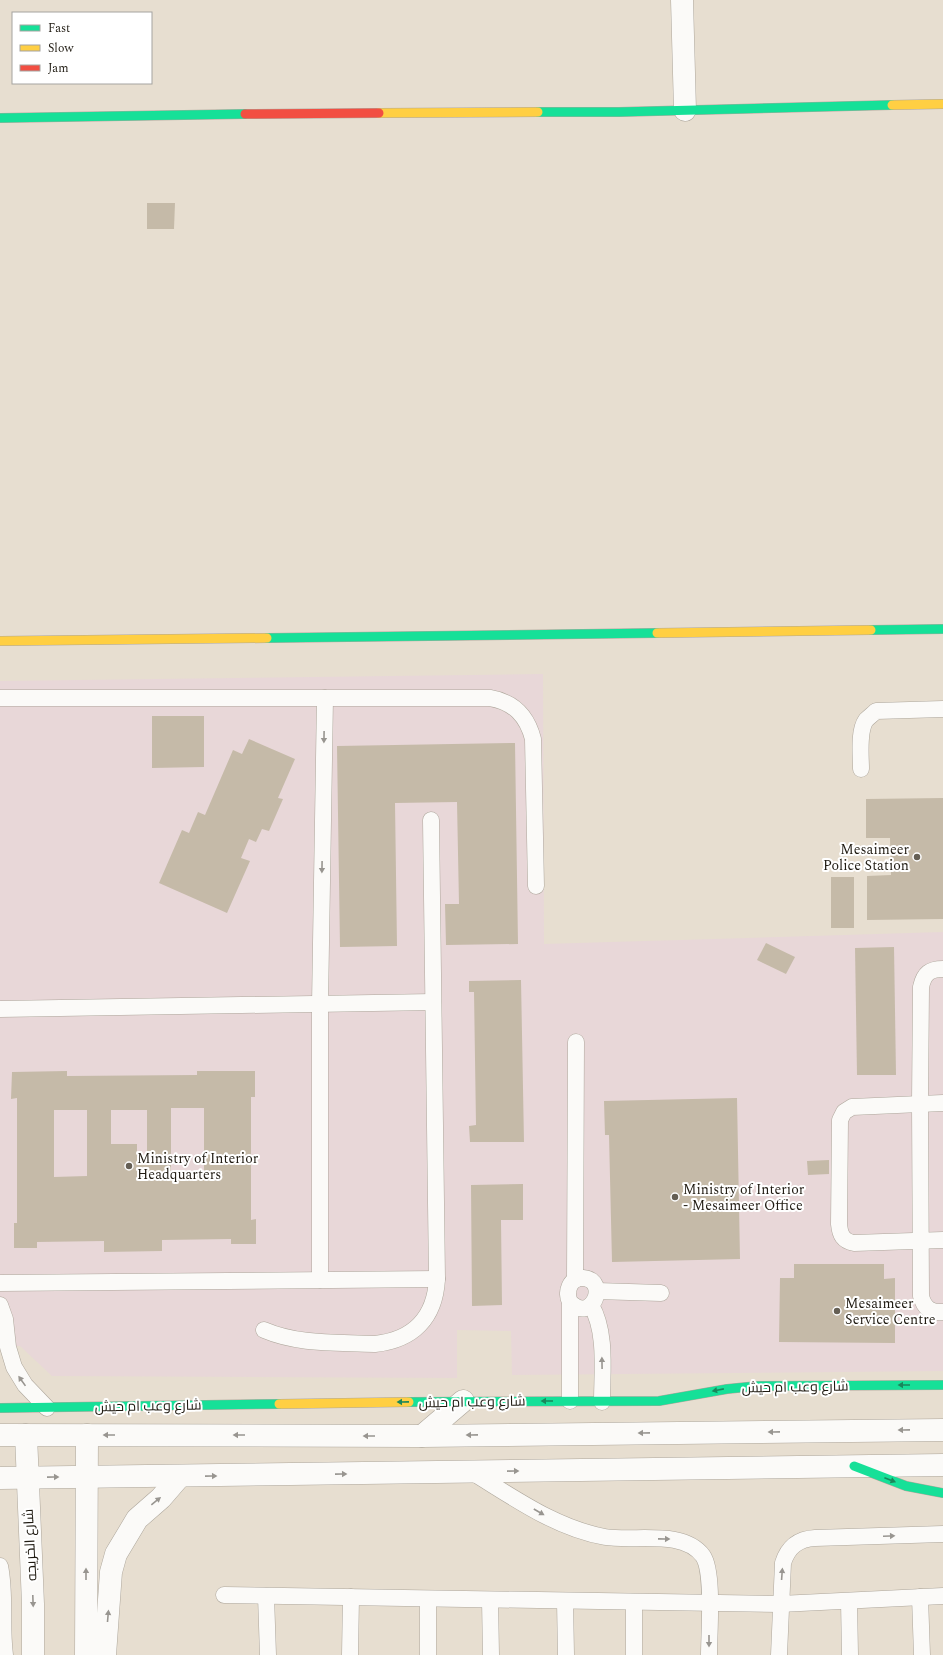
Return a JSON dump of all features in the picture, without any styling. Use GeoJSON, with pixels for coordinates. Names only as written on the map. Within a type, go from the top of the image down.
{"type":"FeatureCollection","features":[{"type":"Feature","properties":{"kind":"street"},"geometry":{"type":"LineString","coordinates":[[682,0],[685,110]]}},
{"type":"Feature","properties":{"kind":"street"},"geometry":{"type":"LineString","coordinates":[[0,118],[685,110],[943,104]]}},
{"type":"Feature","properties":{"kind":"street"},"geometry":{"type":"LineString","coordinates":[[0,641],[943,629]]}},
{"type":"Feature","properties":{"kind":"street","name":"شارع وعب ام حيش"},"geometry":{"type":"LineString","coordinates":[[0,1408],[463,1401],[659,1401],[727,1388],[758,1386],[943,1385]]}},
{"type":"Feature","properties":{"kind":"street"},"geometry":{"type":"LineString","coordinates":[[422,1436],[463,1401]]}},
{"type":"Feature","properties":{"kind":"street","name":"شارع وعب ام حيش"},"geometry":{"type":"LineString","coordinates":[[0,1435],[422,1436],[943,1430]]}},
{"type":"Feature","properties":{"kind":"street","name":"شارع الخريجه"},"geometry":{"type":"LineString","coordinates":[[26,1435],[33,1604],[33,1655]]}},
{"type":"Feature","properties":{"kind":"street"},"geometry":{"type":"LineString","coordinates":[[86,1655],[87,1435]]}},
{"type":"Feature","properties":{"kind":"street"},"geometry":{"type":"LineString","coordinates":[[0,1478],[943,1465]]}},
{"type":"Feature","properties":{"kind":"street"},"geometry":{"type":"LineString","coordinates":[[854,1466],[906,1486],[943,1493]]}},
{"type":"Feature","properties":{"kind":"street"},"geometry":{"type":"LineString","coordinates":[[105,1655],[112,1572],[116,1554],[137,1519],[161,1498],[180,1476]]}},
{"type":"Feature","properties":{"kind":"lane"},"geometry":{"type":"LineString","coordinates":[[0,698],[490,698],[509,703],[518,709],[525,718],[533,739],[536,886]]}},
{"type":"Feature","properties":{"kind":"lane"},"geometry":{"type":"LineString","coordinates":[[320,1280],[320,1004],[325,698]]}},
{"type":"Feature","properties":{"kind":"lane"},"geometry":{"type":"LineString","coordinates":[[861,769],[860,744],[863,730],[866,720],[876,711],[943,709]]}},
{"type":"Feature","properties":{"kind":"lane"},"geometry":{"type":"LineString","coordinates":[[264,1330],[292,1340],[375,1344],[398,1339],[409,1334],[427,1315],[433,1304],[437,1278],[431,820]]}},
{"type":"Feature","properties":{"kind":"lane"},"geometry":{"type":"LineString","coordinates":[[943,969],[935,969],[926,973],[923,978],[920,1103],[921,1296],[923,1302],[932,1311],[943,1312]]}},
{"type":"Feature","properties":{"kind":"lane"},"geometry":{"type":"LineString","coordinates":[[0,1009],[433,1002]]}},
{"type":"Feature","properties":{"kind":"lane"},"geometry":{"type":"LineString","coordinates":[[575,1280],[576,1042]]}},
{"type":"Feature","properties":{"kind":"lane"},"geometry":{"type":"LineString","coordinates":[[943,1103],[920,1103],[852,1108],[847,1109],[841,1115],[839,1224],[841,1234],[844,1239],[854,1243],[943,1240]]}},
{"type":"Feature","properties":{"kind":"lane"},"geometry":{"type":"LineString","coordinates":[[0,1283],[437,1278]]}},
{"type":"Feature","properties":{"kind":"lane"},"geometry":{"type":"LineString","coordinates":[[570,1401],[570,1302],[567,1292],[571,1283],[575,1280],[586,1278],[595,1285],[594,1298],[601,1336],[602,1402]]}},
{"type":"Feature","properties":{"kind":"lane"},"geometry":{"type":"LineString","coordinates":[[570,1302],[573,1306],[582,1308],[594,1298],[661,1293]]}},
{"type":"Feature","properties":{"kind":"lane"},"geometry":{"type":"LineString","coordinates":[[0,1305],[5,1319],[8,1333],[8,1347],[14,1367],[24,1386],[47,1408]]}},
{"type":"Feature","properties":{"kind":"lane"},"geometry":{"type":"LineString","coordinates":[[470,1471],[549,1518],[574,1529],[607,1537],[627,1539],[673,1539],[691,1545],[704,1557],[709,1575],[709,1655]]}},
{"type":"Feature","properties":{"kind":"lane"},"geometry":{"type":"LineString","coordinates":[[779,1655],[780,1604],[783,1563],[785,1554],[791,1547],[806,1538],[943,1534]]}},
{"type":"Feature","properties":{"kind":"lane"},"geometry":{"type":"LineString","coordinates":[[0,1566],[3,1586],[4,1655]]}},
{"type":"Feature","properties":{"kind":"lane"},"geometry":{"type":"LineString","coordinates":[[224,1595],[780,1604],[943,1596]]}},
{"type":"Feature","properties":{"kind":"lane"},"geometry":{"type":"LineString","coordinates":[[266,1596],[268,1655]]}},
{"type":"Feature","properties":{"kind":"lane"},"geometry":{"type":"LineString","coordinates":[[350,1597],[350,1655]]}},
{"type":"Feature","properties":{"kind":"lane"},"geometry":{"type":"LineString","coordinates":[[920,1597],[922,1655]]}},
{"type":"Feature","properties":{"kind":"lane"},"geometry":{"type":"LineString","coordinates":[[428,1599],[428,1655]]}},
{"type":"Feature","properties":{"kind":"lane"},"geometry":{"type":"LineString","coordinates":[[490,1600],[491,1655]]}},
{"type":"Feature","properties":{"kind":"lane"},"geometry":{"type":"LineString","coordinates":[[849,1600],[850,1655]]}},
{"type":"Feature","properties":{"kind":"lane"},"geometry":{"type":"LineString","coordinates":[[565,1601],[566,1655]]}},
{"type":"Feature","properties":{"kind":"lane"},"geometry":{"type":"LineString","coordinates":[[634,1602],[634,1655]]}},
{"type":"Feature","properties":{"kind":"shaded area"},"geometry":{"type":"Polygon","coordinates":[[[543,674],[544,944],[943,932],[943,1371],[512,1375],[511,1331],[457,1330],[457,1378],[52,1376],[20,1346],[0,1347],[0,681],[543,674]]]}},
{"type":"Feature","properties":{"kind":"building"},"geometry":{"type":"Polygon","coordinates":[[[147,203],[175,203],[174,229],[147,229],[147,203]]]}},
{"type":"Feature","properties":{"kind":"building"},"geometry":{"type":"Polygon","coordinates":[[[152,716],[204,716],[204,767],[152,768],[152,716]]]}},
{"type":"Feature","properties":{"kind":"building"},"geometry":{"type":"Polygon","coordinates":[[[249,739],[295,759],[278,798],[283,799],[269,831],[262,829],[256,842],[249,839],[241,858],[250,861],[227,913],[159,883],[182,830],[189,833],[198,812],[205,815],[233,750],[242,754],[249,739]]]}},
{"type":"Feature","properties":{"kind":"building"},"geometry":{"type":"Polygon","coordinates":[[[515,743],[518,944],[446,945],[445,904],[459,904],[457,802],[395,803],[397,946],[340,947],[337,746],[515,743]]]}},
{"type":"Feature","properties":{"kind":"building","name":"Mesaimeer Police Station"},"geometry":{"type":"Polygon","coordinates":[[[943,798],[943,919],[867,920],[867,876],[891,875],[890,838],[866,838],[866,799],[943,798]]]}},
{"type":"Feature","properties":{"kind":"building"},"geometry":{"type":"Polygon","coordinates":[[[831,877],[854,877],[854,928],[831,928],[831,877]]]}},
{"type":"Feature","properties":{"kind":"building"},"geometry":{"type":"Polygon","coordinates":[[[766,943],[795,957],[786,974],[757,960],[766,943]]]}},
{"type":"Feature","properties":{"kind":"building"},"geometry":{"type":"Polygon","coordinates":[[[894,947],[896,1075],[857,1075],[855,948],[894,947]]]}},
{"type":"Feature","properties":{"kind":"building"},"geometry":{"type":"Polygon","coordinates":[[[521,980],[524,1142],[470,1142],[469,1126],[476,1125],[474,992],[469,992],[469,981],[521,980]]]}},
{"type":"Feature","properties":{"kind":"building","name":"Ministry of Interior Headquarters"},"geometry":{"type":"Polygon","coordinates":[[[67,1071],[67,1076],[197,1075],[197,1071],[255,1071],[255,1097],[251,1097],[251,1220],[256,1219],[256,1244],[231,1244],[231,1239],[162,1240],[162,1251],[104,1252],[104,1241],[37,1242],[37,1248],[14,1248],[14,1223],[17,1223],[17,1098],[11,1099],[12,1072],[67,1071]],[[171,1108],[171,1174],[204,1174],[204,1108],[171,1108]],[[54,1110],[54,1177],[87,1176],[87,1110],[54,1110]],[[111,1110],[111,1144],[137,1144],[137,1159],[147,1158],[147,1110],[111,1110]]]}},
{"type":"Feature","properties":{"kind":"building","name":"Ministry of Interior - Mesaimeer Office"},"geometry":{"type":"Polygon","coordinates":[[[737,1098],[740,1259],[612,1262],[609,1135],[605,1135],[604,1101],[737,1098]]]}},
{"type":"Feature","properties":{"kind":"building"},"geometry":{"type":"Polygon","coordinates":[[[829,1160],[829,1174],[808,1175],[807,1161],[829,1160]]]}},
{"type":"Feature","properties":{"kind":"building"},"geometry":{"type":"Polygon","coordinates":[[[523,1184],[523,1220],[501,1220],[502,1305],[472,1306],[471,1185],[523,1184]]]}},
{"type":"Feature","properties":{"kind":"building","name":"Mesaimeer Service Centre"},"geometry":{"type":"Polygon","coordinates":[[[794,1264],[884,1264],[884,1279],[895,1278],[895,1343],[779,1342],[780,1278],[794,1278],[794,1264]]]}},
{"type":"Feature","properties":{"kind":"traffic: fast"},"geometry":{"type":"LineString","coordinates":[[538,112],[619,112],[892,105]]}},
{"type":"Feature","properties":{"kind":"traffic: fast"},"geometry":{"type":"LineString","coordinates":[[0,118],[245,114]]}},
{"type":"Feature","properties":{"kind":"traffic: fast"},"geometry":{"type":"LineString","coordinates":[[871,630],[943,629]]}},
{"type":"Feature","properties":{"kind":"traffic: fast"},"geometry":{"type":"LineString","coordinates":[[267,638],[657,633]]}},
{"type":"Feature","properties":{"kind":"traffic: fast"},"geometry":{"type":"LineString","coordinates":[[409,1402],[659,1401],[727,1389],[757,1386],[943,1385]]}},
{"type":"Feature","properties":{"kind":"traffic: fast"},"geometry":{"type":"LineString","coordinates":[[0,1408],[279,1404]]}},
{"type":"Feature","properties":{"kind":"traffic: fast"},"geometry":{"type":"LineString","coordinates":[[854,1466],[906,1486],[943,1493]]}},
{"type":"Feature","properties":{"kind":"traffic: slow"},"geometry":{"type":"LineString","coordinates":[[892,105],[943,104]]}},
{"type":"Feature","properties":{"kind":"traffic: slow"},"geometry":{"type":"LineString","coordinates":[[379,113],[538,112]]}},
{"type":"Feature","properties":{"kind":"traffic: slow"},"geometry":{"type":"LineString","coordinates":[[657,633],[871,630]]}},
{"type":"Feature","properties":{"kind":"traffic: slow"},"geometry":{"type":"LineString","coordinates":[[0,641],[267,638]]}},
{"type":"Feature","properties":{"kind":"traffic: slow"},"geometry":{"type":"LineString","coordinates":[[279,1404],[409,1402]]}},
{"type":"Feature","properties":{"kind":"traffic: jam"},"geometry":{"type":"LineString","coordinates":[[245,114],[379,113]]}},
{"type":"Feature","properties":{"kind":"place","name":"Mesaimeer Police Station"},"geometry":{"type":"Point","coordinates":[917,857]}},
{"type":"Feature","properties":{"kind":"place","name":"Ministry of Interior Headquarters"},"geometry":{"type":"Point","coordinates":[129,1166]}},
{"type":"Feature","properties":{"kind":"place","name":"Ministry of Interior - Mesaimeer Office"},"geometry":{"type":"Point","coordinates":[675,1197]}},
{"type":"Feature","properties":{"kind":"place","name":"Mesaimeer Service Centre"},"geometry":{"type":"Point","coordinates":[837,1311]}}]}
